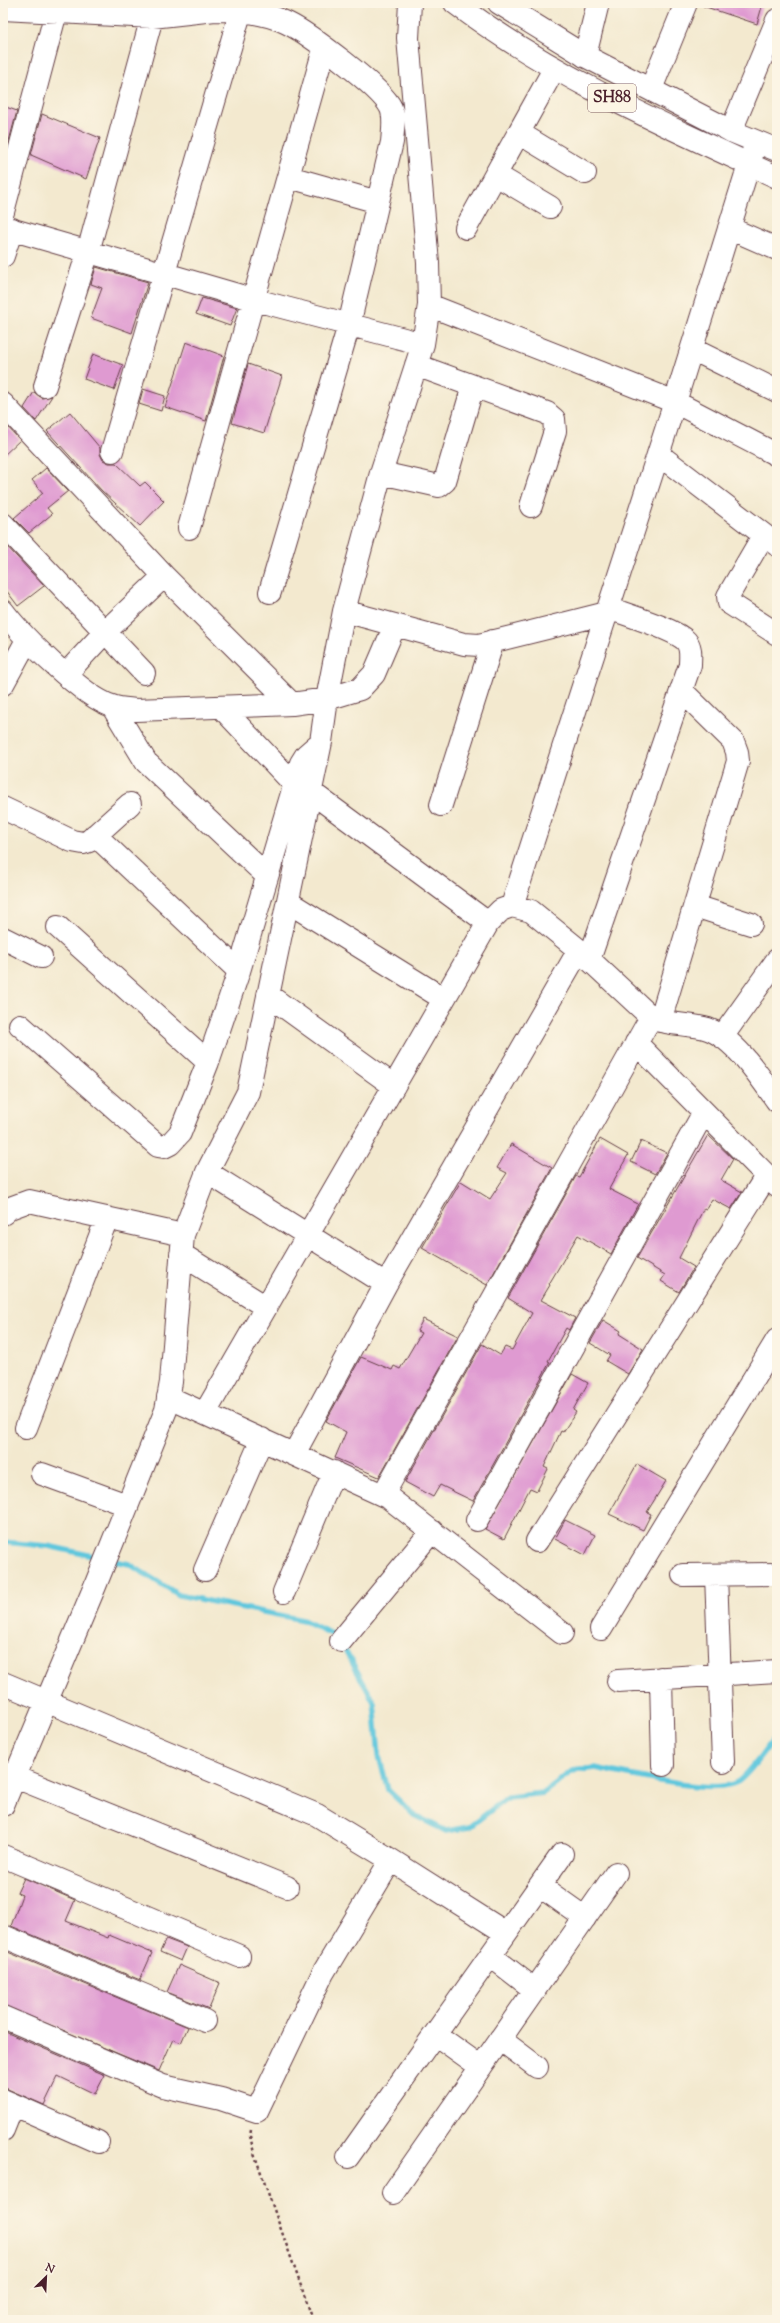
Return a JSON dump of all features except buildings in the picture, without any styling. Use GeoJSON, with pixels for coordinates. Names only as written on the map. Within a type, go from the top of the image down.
{"type":"FeatureCollection","features":[{"type":"Feature","properties":{"kind":"street"},"geometry":{"type":"LineString","coordinates":[[20,1025],[158,1146],[164,1147],[170,1144],[180,1133],[208,1062],[239,971],[267,876],[321,742],[327,699],[344,611],[380,473],[423,344],[428,305],[428,263],[408,38],[410,3]]}},
{"type":"Feature","properties":{"kind":"street","name":"SH88"},"geometry":{"type":"LineString","coordinates":[[456,3],[490,29],[554,68],[672,129],[777,177]]}},
{"type":"Feature","properties":{"kind":"street"},"geometry":{"type":"LineString","coordinates":[[584,56],[598,3]]}},
{"type":"Feature","properties":{"kind":"street"},"geometry":{"type":"LineString","coordinates":[[650,89],[686,3]]}},
{"type":"Feature","properties":{"kind":"street","name":"SH88"},"geometry":{"type":"LineString","coordinates":[[502,4],[584,56],[731,131],[777,150]]}},
{"type":"Feature","properties":{"kind":"street"},"geometry":{"type":"LineString","coordinates":[[112,452],[163,274],[229,8]]}},
{"type":"Feature","properties":{"kind":"street"},"geometry":{"type":"LineString","coordinates":[[3,9],[57,9],[152,17],[229,8],[288,23],[363,76],[391,108],[394,122],[392,142],[349,325],[270,592]]}},
{"type":"Feature","properties":{"kind":"street"},"geometry":{"type":"LineString","coordinates":[[3,256],[6,223],[57,9]]}},
{"type":"Feature","properties":{"kind":"street"},"geometry":{"type":"LineString","coordinates":[[45,386],[88,252],[152,17]]}},
{"type":"Feature","properties":{"kind":"street"},"geometry":{"type":"LineString","coordinates":[[731,131],[777,20]]}},
{"type":"Feature","properties":{"kind":"street"},"geometry":{"type":"LineString","coordinates":[[189,528],[255,300],[324,49]]}},
{"type":"Feature","properties":{"kind":"street"},"geometry":{"type":"LineString","coordinates":[[466,228],[554,68]]}},
{"type":"Feature","properties":{"kind":"street"},"geometry":{"type":"LineString","coordinates":[[519,132],[585,173]]}},
{"type":"Feature","properties":{"kind":"street"},"geometry":{"type":"LineString","coordinates":[[512,906],[675,402],[756,142]]}},
{"type":"Feature","properties":{"kind":"street"},"geometry":{"type":"LineString","coordinates":[[496,175],[550,208]]}},
{"type":"Feature","properties":{"kind":"street"},"geometry":{"type":"LineString","coordinates":[[289,178],[378,202]]}},
{"type":"Feature","properties":{"kind":"street"},"geometry":{"type":"LineString","coordinates":[[6,223],[88,252],[163,274],[423,344]]}},
{"type":"Feature","properties":{"kind":"street"},"geometry":{"type":"LineString","coordinates":[[729,228],[777,248]]}},
{"type":"Feature","properties":{"kind":"street"},"geometry":{"type":"LineString","coordinates":[[428,305],[675,402],[777,455]]}},
{"type":"Feature","properties":{"kind":"street"},"geometry":{"type":"LineString","coordinates":[[692,348],[777,391]]}},
{"type":"Feature","properties":{"kind":"street"},"geometry":{"type":"LineString","coordinates":[[416,366],[547,413],[554,419],[555,431],[531,506]]}},
{"type":"Feature","properties":{"kind":"street"},"geometry":{"type":"LineString","coordinates":[[380,473],[439,486],[442,485],[445,481],[473,386]]}},
{"type":"Feature","properties":{"kind":"street"},"geometry":{"type":"LineString","coordinates":[[3,404],[164,576],[292,704]]}},
{"type":"Feature","properties":{"kind":"street"},"geometry":{"type":"LineString","coordinates":[[658,454],[770,540],[728,596],[729,604],[777,634]]}},
{"type":"Feature","properties":{"kind":"street"},"geometry":{"type":"LineString","coordinates":[[3,524],[144,673]]}},
{"type":"Feature","properties":{"kind":"street"},"geometry":{"type":"LineString","coordinates":[[66,674],[105,632],[164,576]]}},
{"type":"Feature","properties":{"kind":"street"},"geometry":{"type":"LineString","coordinates":[[294,1454],[386,1284],[584,955],[690,665],[690,650],[686,642],[676,634],[608,610],[479,645],[464,644],[344,611]]}},
{"type":"Feature","properties":{"kind":"street"},"geometry":{"type":"LineString","coordinates":[[3,611],[27,640],[91,695],[112,706],[136,710],[292,704],[327,699],[360,688],[374,674],[395,625]]}},
{"type":"Feature","properties":{"kind":"street"},"geometry":{"type":"LineString","coordinates":[[3,684],[27,640]]}},
{"type":"Feature","properties":{"kind":"street"},"geometry":{"type":"LineString","coordinates":[[441,805],[493,641]]}},
{"type":"Feature","properties":{"kind":"street"},"geometry":{"type":"LineString","coordinates":[[383,1495],[636,1043],[656,1019],[695,906],[738,761],[737,752],[733,742],[681,690]]}},
{"type":"Feature","properties":{"kind":"street"},"geometry":{"type":"LineString","coordinates":[[112,706],[146,762],[267,876]]}},
{"type":"Feature","properties":{"kind":"street"},"geometry":{"type":"LineString","coordinates":[[221,707],[303,788],[488,923]]}},
{"type":"Feature","properties":{"kind":"street"},"geometry":{"type":"LineString","coordinates":[[3,1805],[9,1775],[46,1701],[95,1586],[166,1410],[182,1244],[208,1172],[248,1092],[288,902],[303,788]]}},
{"type":"Feature","properties":{"kind":"street"},"geometry":{"type":"LineString","coordinates":[[3,808],[72,841],[83,844],[130,804]]}},
{"type":"Feature","properties":{"kind":"street"},"geometry":{"type":"LineString","coordinates":[[95,835],[239,971]]}},
{"type":"Feature","properties":{"kind":"street"},"geometry":{"type":"LineString","coordinates":[[288,902],[444,999]]}},
{"type":"Feature","properties":{"kind":"street"},"geometry":{"type":"LineString","coordinates":[[205,1413],[488,923],[501,910],[512,906],[531,911],[584,955],[656,1019],[708,1029],[722,1037],[749,1063],[777,1101]]}},
{"type":"Feature","properties":{"kind":"street"},"geometry":{"type":"LineString","coordinates":[[695,906],[751,924]]}},
{"type":"Feature","properties":{"kind":"street"},"geometry":{"type":"LineString","coordinates":[[58,927],[208,1062]]}},
{"type":"Feature","properties":{"kind":"street"},"geometry":{"type":"LineString","coordinates":[[3,938],[40,957]]}},
{"type":"Feature","properties":{"kind":"street"},"geometry":{"type":"LineString","coordinates":[[722,1037],[777,960]]}},
{"type":"Feature","properties":{"kind":"street"},"geometry":{"type":"LineString","coordinates":[[268,995],[394,1086]]}},
{"type":"Feature","properties":{"kind":"street"},"geometry":{"type":"LineString","coordinates":[[537,1541],[772,1181],[636,1043]]}},
{"type":"Feature","properties":{"kind":"street"},"geometry":{"type":"LineString","coordinates":[[477,1520],[704,1112]]}},
{"type":"Feature","properties":{"kind":"street"},"geometry":{"type":"LineString","coordinates":[[208,1172],[386,1284]]}},
{"type":"Feature","properties":{"kind":"street"},"geometry":{"type":"LineString","coordinates":[[3,1214],[10,1208],[29,1201],[107,1218],[182,1244],[266,1307]]}},
{"type":"Feature","properties":{"kind":"street"},"geometry":{"type":"LineString","coordinates":[[26,1428],[107,1218]]}},
{"type":"Feature","properties":{"kind":"street"},"geometry":{"type":"LineString","coordinates":[[602,1629],[777,1340]]}},
{"type":"Feature","properties":{"kind":"street"},"geometry":{"type":"LineString","coordinates":[[168,1397],[383,1495],[432,1531],[562,1633]]}},
{"type":"Feature","properties":{"kind":"street"},"geometry":{"type":"LineString","coordinates":[[205,1570],[262,1439]]}},
{"type":"Feature","properties":{"kind":"street"},"geometry":{"type":"LineString","coordinates":[[284,1592],[334,1472]]}},
{"type":"Feature","properties":{"kind":"street"},"geometry":{"type":"LineString","coordinates":[[42,1474],[127,1505]]}},
{"type":"Feature","properties":{"kind":"street"},"geometry":{"type":"LineString","coordinates":[[341,1641],[432,1531]]}},
{"type":"Feature","properties":{"kind":"street"},"geometry":{"type":"LineString","coordinates":[[683,1575],[777,1574]]}},
{"type":"Feature","properties":{"kind":"street"},"geometry":{"type":"LineString","coordinates":[[716,1575],[723,1762]]}},
{"type":"Feature","properties":{"kind":"street"},"geometry":{"type":"LineString","coordinates":[[618,1681],[777,1671]]}},
{"type":"Feature","properties":{"kind":"street"},"geometry":{"type":"LineString","coordinates":[[662,1678],[664,1764]]}},
{"type":"Feature","properties":{"kind":"street"},"geometry":{"type":"LineString","coordinates":[[3,1683],[317,1815],[506,1933]]}},
{"type":"Feature","properties":{"kind":"street"},"geometry":{"type":"LineString","coordinates":[[9,1775],[287,1887]]}},
{"type":"Feature","properties":{"kind":"street"},"geometry":{"type":"LineString","coordinates":[[348,2157],[562,1854]]}},
{"type":"Feature","properties":{"kind":"street"},"geometry":{"type":"LineString","coordinates":[[3,1856],[239,1956]]}},
{"type":"Feature","properties":{"kind":"street"},"geometry":{"type":"LineString","coordinates":[[3,2017],[163,2086],[221,2099],[257,2111],[323,1973],[391,1860]]}},
{"type":"Feature","properties":{"kind":"street"},"geometry":{"type":"LineString","coordinates":[[393,2192],[616,1873]]}},
{"type":"Feature","properties":{"kind":"street"},"geometry":{"type":"LineString","coordinates":[[540,1886],[585,1918]]}},
{"type":"Feature","properties":{"kind":"street"},"geometry":{"type":"LineString","coordinates":[[3,1936],[205,2021]]}},
{"type":"Feature","properties":{"kind":"street"},"geometry":{"type":"LineString","coordinates":[[491,1956],[535,1990]]}},
{"type":"Feature","properties":{"kind":"street"},"geometry":{"type":"LineString","coordinates":[[435,2034],[481,2067]]}},
{"type":"Feature","properties":{"kind":"street"},"geometry":{"type":"LineString","coordinates":[[500,2039],[537,2067]]}},
{"type":"Feature","properties":{"kind":"street"},"geometry":{"type":"LineString","coordinates":[[3,2130],[8,2103],[98,2142]]}},
{"type":"Feature","properties":{"kind":"path"},"geometry":{"type":"LineString","coordinates":[[257,2111],[252,2122],[250,2136],[254,2152],[313,2320]]}},
{"type":"Feature","properties":{"kind":"waterway"},"geometry":{"type":"LineString","coordinates":[[3,1542],[48,1546],[102,1558]]}},
{"type":"Feature","properties":{"kind":"waterway"},"geometry":{"type":"LineString","coordinates":[[110,1560],[129,1564],[179,1595],[303,1620],[338,1637]]}},
{"type":"Feature","properties":{"kind":"waterway"},"geometry":{"type":"LineString","coordinates":[[342,1644],[374,1702],[379,1756],[388,1790],[414,1815],[446,1831],[469,1827],[508,1797],[543,1793],[572,1771],[595,1768],[670,1783],[713,1786],[729,1785],[740,1780],[745,1775],[777,1735]]}}]}
